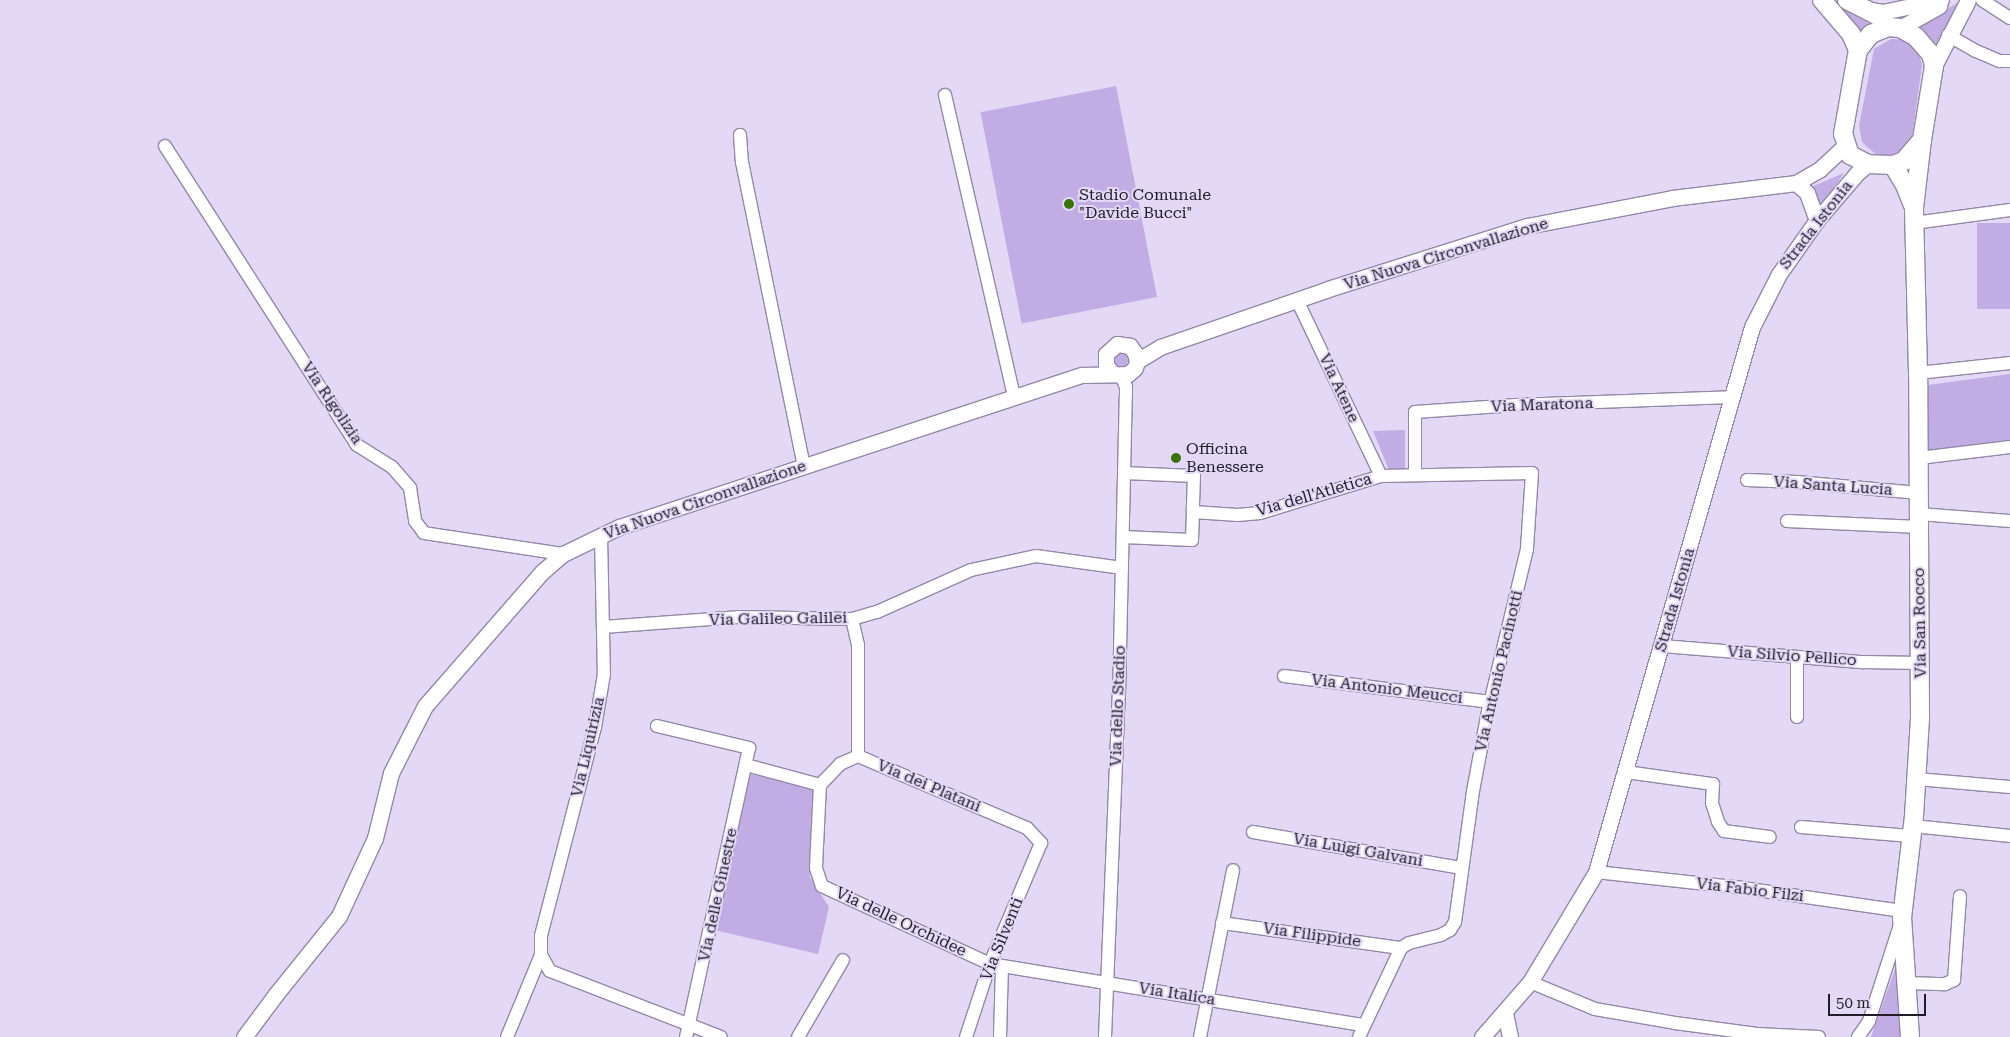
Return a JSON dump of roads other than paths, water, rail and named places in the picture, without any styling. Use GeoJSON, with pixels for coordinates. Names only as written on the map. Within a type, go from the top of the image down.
{"type":"FeatureCollection","features":[{"type":"Feature","properties":{"kind":"main road"},"geometry":{"type":"LineString","coordinates":[[1822,0],[1851,34],[1858,50]]}},
{"type":"Feature","properties":{"kind":"main road"},"geometry":{"type":"LineString","coordinates":[[1847,0],[1867,9],[1894,27],[1916,37],[1931,54],[1934,66],[1922,140],[1914,216]]}},
{"type":"Feature","properties":{"kind":"main road"},"geometry":{"type":"LineString","coordinates":[[1894,27],[1871,34],[1858,50],[1843,134],[1850,155],[1868,164],[1893,165],[1904,161],[1922,140]]}},
{"type":"Feature","properties":{"kind":"main road"},"geometry":{"type":"LineString","coordinates":[[1893,165],[1904,182],[1914,216]]}},
{"type":"Feature","properties":{"kind":"main road","name":"Via San Rocco"},"geometry":{"type":"LineString","coordinates":[[1910,1037],[1902,914],[1917,779],[1921,663],[1918,373],[1914,216]]}},
{"type":"Feature","properties":{"kind":"street"},"geometry":{"type":"LineString","coordinates":[[1867,9],[1882,12],[1943,0]]}},
{"type":"Feature","properties":{"kind":"street"},"geometry":{"type":"LineString","coordinates":[[1894,27],[1936,8],[1943,0]]}},
{"type":"Feature","properties":{"kind":"street"},"geometry":{"type":"LineString","coordinates":[[1934,66],[1968,0]]}},
{"type":"Feature","properties":{"kind":"street"},"geometry":{"type":"LineString","coordinates":[[1982,0],[2010,18]]}},
{"type":"Feature","properties":{"kind":"street"},"geometry":{"type":"LineString","coordinates":[[1948,36],[1976,51],[2000,60],[2010,61]]}},
{"type":"Feature","properties":{"kind":"street"},"geometry":{"type":"LineString","coordinates":[[945,95],[1014,397]]}},
{"type":"Feature","properties":{"kind":"street"},"geometry":{"type":"LineString","coordinates":[[740,135],[742,162],[804,466]]}},
{"type":"Feature","properties":{"kind":"street","name":"Via Nuova Circonvallazione"},"geometry":{"type":"LineString","coordinates":[[244,1037],[339,916],[375,838],[391,773],[426,706],[542,572],[563,554],[619,527],[1066,380],[1082,375],[1122,378],[1135,368],[1137,361],[1160,347],[1297,300],[1527,226],[1672,198],[1796,182],[1820,170],[1846,145]]}},
{"type":"Feature","properties":{"kind":"street","name":"Via Rigolizia"},"geometry":{"type":"LineString","coordinates":[[166,146],[358,445],[392,467],[410,488],[415,521],[424,533],[563,554]]}},
{"type":"Feature","properties":{"kind":"street","name":"Strada Istonia"},"geometry":{"type":"LineString","coordinates":[[1482,1037],[1505,1013],[1530,982],[1596,872],[1752,327],[1779,274],[1817,220],[1856,173],[1868,164]]}},
{"type":"Feature","properties":{"kind":"street"},"geometry":{"type":"LineString","coordinates":[[1796,182],[1807,193],[1817,220]]}},
{"type":"Feature","properties":{"kind":"street"},"geometry":{"type":"LineString","coordinates":[[1914,216],[2010,210]]}},
{"type":"Feature","properties":{"kind":"street","name":"Via Atene"},"geometry":{"type":"LineString","coordinates":[[1297,300],[1380,476]]}},
{"type":"Feature","properties":{"kind":"street","name":"Via Nuova Circonvallazione"},"geometry":{"type":"LineString","coordinates":[[1066,380],[1092,364],[1109,349],[1121,344],[1160,347]]}},
{"type":"Feature","properties":{"kind":"street"},"geometry":{"type":"LineString","coordinates":[[1130,346],[1135,352],[1137,361]]}},
{"type":"Feature","properties":{"kind":"street"},"geometry":{"type":"LineString","coordinates":[[1109,349],[1106,354],[1106,364],[1122,378]]}},
{"type":"Feature","properties":{"kind":"street"},"geometry":{"type":"LineString","coordinates":[[1918,373],[2010,362]]}},
{"type":"Feature","properties":{"kind":"street","name":"Via dello Stadio"},"geometry":{"type":"LineString","coordinates":[[1105,1037],[1123,537],[1122,378]]}},
{"type":"Feature","properties":{"kind":"street","name":"Via Maratona"},"geometry":{"type":"LineString","coordinates":[[1415,474],[1415,412],[1516,405],[1731,397]]}},
{"type":"Feature","properties":{"kind":"street"},"geometry":{"type":"LineString","coordinates":[[1918,458],[2010,447]]}},
{"type":"Feature","properties":{"kind":"street"},"geometry":{"type":"LineString","coordinates":[[1123,537],[1192,540],[1194,476],[1124,473]]}},
{"type":"Feature","properties":{"kind":"street","name":"Via dell'Atletica"},"geometry":{"type":"LineString","coordinates":[[1193,512],[1238,515],[1260,513],[1380,476],[1532,473]]}},
{"type":"Feature","properties":{"kind":"street","name":"Via Antonio Pacinotti"},"geometry":{"type":"LineString","coordinates":[[1402,948],[1409,943],[1441,935],[1450,930],[1455,922],[1473,791],[1490,702],[1527,549],[1532,473]]}},
{"type":"Feature","properties":{"kind":"street","name":"Via Santa Lucia"},"geometry":{"type":"LineString","coordinates":[[1747,480],[1797,482],[1919,493]]}},
{"type":"Feature","properties":{"kind":"street"},"geometry":{"type":"LineString","coordinates":[[1787,520],[2010,521]]}},
{"type":"Feature","properties":{"kind":"street","name":"Via Liquirizia"},"geometry":{"type":"LineString","coordinates":[[507,1037],[541,955],[541,936],[595,727],[604,674],[600,536]]}},
{"type":"Feature","properties":{"kind":"street","name":"Via Galileo Galilei"},"geometry":{"type":"LineString","coordinates":[[603,627],[738,617],[852,619],[877,612],[971,570],[1036,556],[1122,568]]}},
{"type":"Feature","properties":{"kind":"street"},"geometry":{"type":"LineString","coordinates":[[852,619],[858,645],[858,756]]}},
{"type":"Feature","properties":{"kind":"street","name":"Via Silvio Pellico"},"geometry":{"type":"LineString","coordinates":[[1662,646],[1862,662],[1921,663]]}},
{"type":"Feature","properties":{"kind":"street"},"geometry":{"type":"LineString","coordinates":[[1797,657],[1797,718]]}},
{"type":"Feature","properties":{"kind":"street","name":"Via Antonio Meucci"},"geometry":{"type":"LineString","coordinates":[[1284,676],[1490,702]]}},
{"type":"Feature","properties":{"kind":"street","name":"Via delle Ginestre"},"geometry":{"type":"LineString","coordinates":[[657,726],[749,748],[686,1037]]}},
{"type":"Feature","properties":{"kind":"street","name":"Via dei Platani"},"geometry":{"type":"LineString","coordinates":[[820,785],[840,764],[858,756],[1027,828],[1041,843]]}},
{"type":"Feature","properties":{"kind":"street"},"geometry":{"type":"LineString","coordinates":[[746,765],[820,785]]}},
{"type":"Feature","properties":{"kind":"street"},"geometry":{"type":"LineString","coordinates":[[1626,772],[1713,784],[1712,803],[1718,822],[1724,831],[1770,837]]}},
{"type":"Feature","properties":{"kind":"street"},"geometry":{"type":"LineString","coordinates":[[1917,779],[2010,787]]}},
{"type":"Feature","properties":{"kind":"street","name":"Via delle Orchidee"},"geometry":{"type":"LineString","coordinates":[[820,785],[816,868],[822,886],[996,966]]}},
{"type":"Feature","properties":{"kind":"street"},"geometry":{"type":"LineString","coordinates":[[1802,827],[2010,836]]}},
{"type":"Feature","properties":{"kind":"street","name":"Via Luigi Galvani"},"geometry":{"type":"LineString","coordinates":[[1253,832],[1462,868]]}},
{"type":"Feature","properties":{"kind":"street","name":"Via Silventi"},"geometry":{"type":"LineString","coordinates":[[966,1037],[996,966],[1041,843]]}},
{"type":"Feature","properties":{"kind":"street"},"geometry":{"type":"LineString","coordinates":[[1200,1037],[1233,870]]}},
{"type":"Feature","properties":{"kind":"street","name":"Via Fabio Filzi"},"geometry":{"type":"LineString","coordinates":[[1596,872],[1743,888],[1902,914]]}},
{"type":"Feature","properties":{"kind":"street"},"geometry":{"type":"LineString","coordinates":[[1907,983],[1945,984],[1954,980],[1960,896]]}},
{"type":"Feature","properties":{"kind":"street"},"geometry":{"type":"LineString","coordinates":[[1858,1037],[1868,1022],[1902,914]]}},
{"type":"Feature","properties":{"kind":"street","name":"Via Filippide"},"geometry":{"type":"LineString","coordinates":[[1222,922],[1402,948]]}},
{"type":"Feature","properties":{"kind":"street"},"geometry":{"type":"LineString","coordinates":[[1359,1037],[1402,948]]}},
{"type":"Feature","properties":{"kind":"street"},"geometry":{"type":"LineString","coordinates":[[541,955],[550,971],[721,1037]]}},
{"type":"Feature","properties":{"kind":"street"},"geometry":{"type":"LineString","coordinates":[[798,1037],[842,960]]}},
{"type":"Feature","properties":{"kind":"street"},"geometry":{"type":"LineString","coordinates":[[996,966],[1000,1037]]}},
{"type":"Feature","properties":{"kind":"street","name":"Via Italica"},"geometry":{"type":"LineString","coordinates":[[996,966],[1108,982],[1364,1025]]}},
{"type":"Feature","properties":{"kind":"street"},"geometry":{"type":"LineString","coordinates":[[1530,982],[1595,1009],[1739,1031],[1819,1037]]}},
{"type":"Feature","properties":{"kind":"street"},"geometry":{"type":"LineString","coordinates":[[1505,1013],[1510,1037]]}},
{"type":"Feature","properties":{"kind":"place","name":"Stadio Comunale \"Davide Bucci\""},"geometry":{"type":"Point","coordinates":[1069,204]}},
{"type":"Feature","properties":{"kind":"place","name":"Officina Benessere"},"geometry":{"type":"Point","coordinates":[1176,458]}}]}
